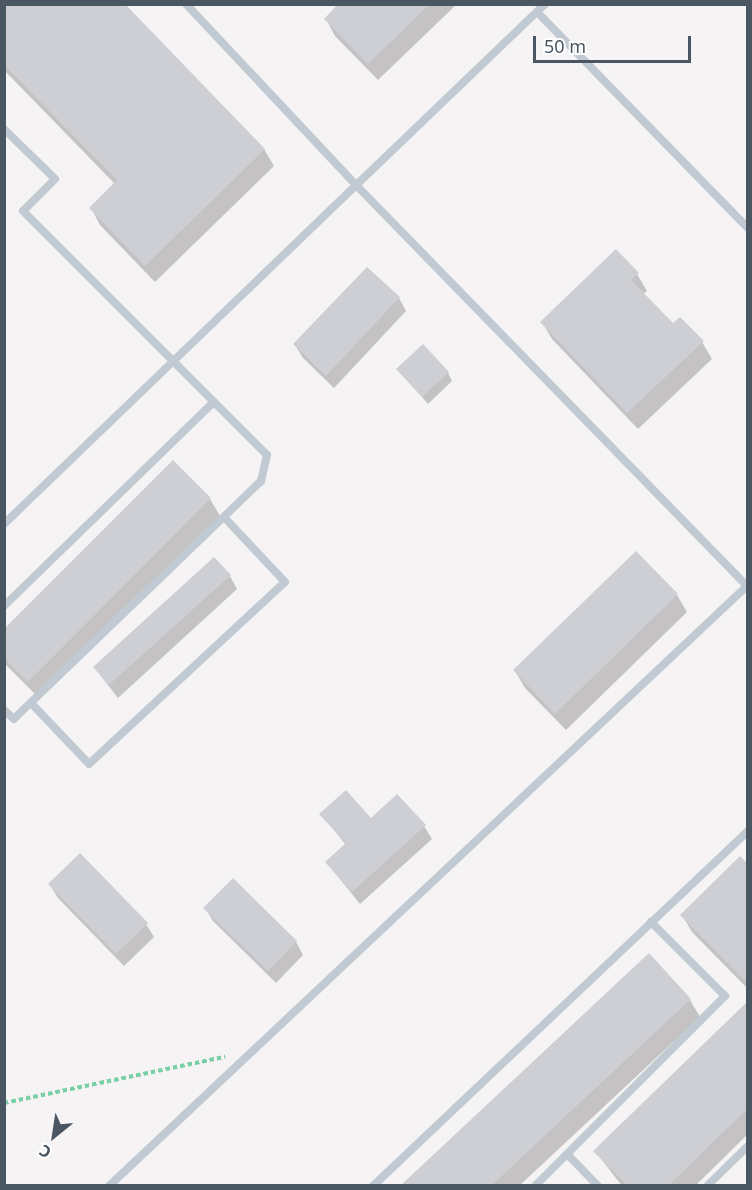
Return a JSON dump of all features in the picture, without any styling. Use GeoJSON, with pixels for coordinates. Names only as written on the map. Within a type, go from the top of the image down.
{"type":"FeatureCollection","features":[{"type":"Feature","properties":{"kind":"lane"},"geometry":{"type":"LineString","coordinates":[[109,1185],[747,585],[356,185],[186,4]]}},
{"type":"Feature","properties":{"kind":"lane"},"geometry":{"type":"LineString","coordinates":[[4,524],[545,4]]}},
{"type":"Feature","properties":{"kind":"lane"},"geometry":{"type":"LineString","coordinates":[[537,12],[747,228]]}},
{"type":"Feature","properties":{"kind":"lane"},"geometry":{"type":"LineString","coordinates":[[4,129],[55,179],[23,211],[267,455],[261,481],[224,517],[14,719],[4,710]]}},
{"type":"Feature","properties":{"kind":"lane"},"geometry":{"type":"LineString","coordinates":[[4,606],[214,402]]}},
{"type":"Feature","properties":{"kind":"lane"},"geometry":{"type":"LineString","coordinates":[[31,703],[89,764],[285,582],[224,517]]}},
{"type":"Feature","properties":{"kind":"lane"},"geometry":{"type":"LineString","coordinates":[[373,1185],[747,832]]}},
{"type":"Feature","properties":{"kind":"lane"},"geometry":{"type":"LineString","coordinates":[[535,1185],[725,996],[651,922]]}},
{"type":"Feature","properties":{"kind":"lane"},"geometry":{"type":"LineString","coordinates":[[707,1185],[747,1146]]}},
{"type":"Feature","properties":{"kind":"lane"},"geometry":{"type":"LineString","coordinates":[[567,1154],[598,1185]]}},
{"type":"Feature","properties":{"kind":"path"},"geometry":{"type":"LineString","coordinates":[[4,1103],[252,1051]]}},
{"type":"Feature","properties":{"kind":"building"},"geometry":{"type":"Polygon","coordinates":[[[4,4],[125,4],[265,149],[145,266],[89,208],[117,180],[4,65],[4,4]]]}},
{"type":"Feature","properties":{"kind":"building"},"geometry":{"type":"Polygon","coordinates":[[[338,4],[430,4],[368,64],[324,19],[338,4]]]}},
{"type":"Feature","properties":{"kind":"building"},"geometry":{"type":"Polygon","coordinates":[[[616,249],[639,273],[631,280],[673,323],[680,317],[704,341],[627,413],[540,322],[616,249]]]}},
{"type":"Feature","properties":{"kind":"building"},"geometry":{"type":"Polygon","coordinates":[[[367,267],[400,297],[326,376],[293,344],[367,267]]]}},
{"type":"Feature","properties":{"kind":"building"},"geometry":{"type":"Polygon","coordinates":[[[423,344],[449,372],[422,397],[396,369],[423,344]]]}},
{"type":"Feature","properties":{"kind":"building"},"geometry":{"type":"Polygon","coordinates":[[[173,460],[211,498],[28,682],[4,658],[4,629],[173,460]]]}},
{"type":"Feature","properties":{"kind":"building"},"geometry":{"type":"Polygon","coordinates":[[[636,551],[678,594],[555,714],[513,670],[636,551]]]}},
{"type":"Feature","properties":{"kind":"building"},"geometry":{"type":"Polygon","coordinates":[[[214,557],[231,575],[109,685],[93,667],[214,557]]]}},
{"type":"Feature","properties":{"kind":"building"},"geometry":{"type":"Polygon","coordinates":[[[346,790],[371,818],[397,794],[426,825],[352,892],[325,862],[346,843],[319,814],[346,790]]]}},
{"type":"Feature","properties":{"kind":"building"},"geometry":{"type":"Polygon","coordinates":[[[80,853],[148,923],[116,954],[48,884],[80,853]]]}},
{"type":"Feature","properties":{"kind":"building"},"geometry":{"type":"Polygon","coordinates":[[[740,856],[748,864],[748,984],[680,915],[740,856]]]}},
{"type":"Feature","properties":{"kind":"building"},"geometry":{"type":"Polygon","coordinates":[[[233,878],[297,941],[268,971],[203,908],[233,878]]]}},
{"type":"Feature","properties":{"kind":"building"},"geometry":{"type":"Polygon","coordinates":[[[649,953],[691,999],[491,1186],[400,1186],[649,953]]]}},
{"type":"Feature","properties":{"kind":"building"},"geometry":{"type":"Polygon","coordinates":[[[748,1001],[748,1108],[668,1186],[628,1186],[593,1151],[748,1001]]]}}]}
